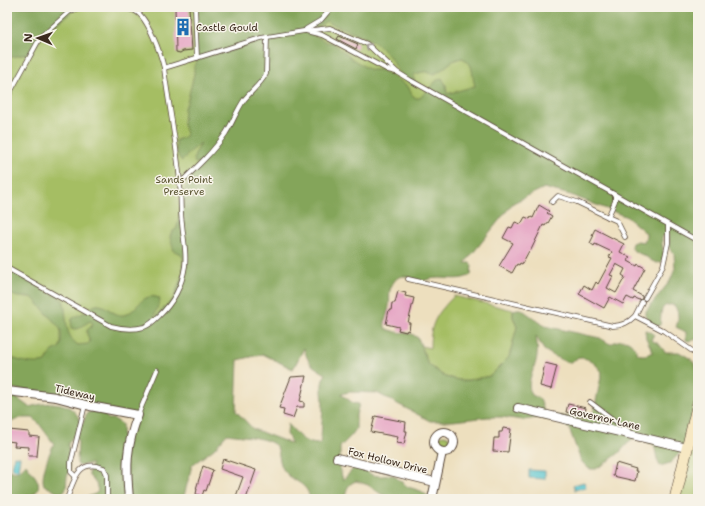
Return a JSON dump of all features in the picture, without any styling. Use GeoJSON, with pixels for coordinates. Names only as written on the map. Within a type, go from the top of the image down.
{"type":"FeatureCollection","features":[{"type":"Feature","properties":{"kind":"main road"},"geometry":{"type":"LineString","coordinates":[[675,499],[698,403]]}},
{"type":"Feature","properties":{"kind":"street","name":"Tideway"},"geometry":{"type":"LineString","coordinates":[[7,391],[56,397],[85,405],[138,416]]}},
{"type":"Feature","properties":{"kind":"street","name":"Governor Lane"},"geometry":{"type":"LineString","coordinates":[[518,408],[687,448]]}},
{"type":"Feature","properties":{"kind":"street"},"geometry":{"type":"LineString","coordinates":[[129,499],[127,459],[130,435],[138,416]]}},
{"type":"Feature","properties":{"kind":"street"},"geometry":{"type":"LineString","coordinates":[[432,499],[442,452]]}},
{"type":"Feature","properties":{"kind":"street","name":"Fox Hollow Drive"},"geometry":{"type":"LineString","coordinates":[[337,458],[435,482]]}},
{"type":"Feature","properties":{"kind":"lane"},"geometry":{"type":"LineString","coordinates":[[7,98],[40,38],[69,12],[80,7]]}},
{"type":"Feature","properties":{"kind":"lane"},"geometry":{"type":"LineString","coordinates":[[7,268],[111,326],[125,329],[146,326],[167,309],[174,299],[181,282],[185,265],[185,246],[180,183],[164,68],[157,44],[140,14],[135,11],[117,7]]}},
{"type":"Feature","properties":{"kind":"lane"},"geometry":{"type":"LineString","coordinates":[[195,7],[197,58]]}},
{"type":"Feature","properties":{"kind":"lane"},"geometry":{"type":"LineString","coordinates":[[304,31],[321,20],[332,7]]}},
{"type":"Feature","properties":{"kind":"lane"},"geometry":{"type":"LineString","coordinates":[[164,68],[267,37],[330,28],[368,44],[397,72],[698,241]]}},
{"type":"Feature","properties":{"kind":"lane"},"geometry":{"type":"LineString","coordinates":[[304,31],[322,35],[388,70],[397,72]]}},
{"type":"Feature","properties":{"kind":"lane"},"geometry":{"type":"LineString","coordinates":[[180,183],[211,154],[246,99],[259,86],[264,78],[266,74],[267,37]]}},
{"type":"Feature","properties":{"kind":"lane"},"geometry":{"type":"LineString","coordinates":[[608,217],[615,201],[615,195]]}},
{"type":"Feature","properties":{"kind":"lane"},"geometry":{"type":"LineString","coordinates":[[552,202],[558,196],[567,198],[617,221],[625,237]]}},
{"type":"Feature","properties":{"kind":"lane"},"geometry":{"type":"LineString","coordinates":[[408,280],[612,326],[620,325],[635,316],[663,266],[668,243],[668,225]]}},
{"type":"Feature","properties":{"kind":"lane"},"geometry":{"type":"LineString","coordinates":[[635,316],[664,331],[698,356]]}},
{"type":"Feature","properties":{"kind":"lane"},"geometry":{"type":"LineString","coordinates":[[138,416],[157,370]]}},
{"type":"Feature","properties":{"kind":"lane"},"geometry":{"type":"LineString","coordinates":[[590,402],[635,436]]}},
{"type":"Feature","properties":{"kind":"lane"},"geometry":{"type":"LineString","coordinates":[[74,476],[71,472],[71,462],[85,405]]}},
{"type":"Feature","properties":{"kind":"lane"},"geometry":{"type":"LineString","coordinates":[[67,499],[74,476],[81,469],[87,466],[95,465],[104,468],[107,476],[107,499]]}},
{"type":"Feature","properties":{"kind":"green space","name":"Sands Point Preserve"},"geometry":{"type":"Polygon","coordinates":[[[7,7],[698,7],[531,158],[396,254],[304,347],[293,369],[263,354],[237,360],[7,374],[7,7]]]}},
{"type":"Feature","properties":{"kind":"green space"},"geometry":{"type":"Polygon","coordinates":[[[7,7],[78,7],[40,38],[32,53],[7,58],[7,7]]]}},
{"type":"Feature","properties":{"kind":"green space","name":"Sands Point Preserve"},"geometry":{"type":"Polygon","coordinates":[[[195,7],[698,7],[698,339],[689,341],[686,340],[686,332],[676,327],[678,316],[674,305],[665,306],[663,308],[660,325],[651,325],[646,317],[646,311],[670,281],[675,269],[674,253],[670,249],[669,234],[667,231],[662,238],[664,254],[662,262],[657,263],[634,251],[631,246],[632,243],[637,241],[644,242],[646,233],[627,217],[571,195],[544,188],[513,203],[465,263],[470,263],[472,265],[471,275],[459,279],[436,278],[419,282],[406,276],[398,277],[392,284],[390,290],[385,325],[385,328],[389,330],[412,334],[418,338],[428,364],[445,377],[464,381],[490,376],[509,357],[517,327],[513,317],[513,310],[521,309],[545,326],[600,338],[610,344],[620,340],[630,342],[638,354],[642,355],[653,352],[646,338],[645,330],[649,331],[654,334],[651,340],[659,344],[665,352],[679,352],[691,359],[695,364],[698,373],[698,388],[685,448],[670,463],[660,466],[654,444],[634,439],[607,462],[596,469],[591,469],[581,461],[569,428],[560,423],[538,418],[523,420],[502,417],[453,421],[430,421],[377,393],[349,392],[341,394],[353,403],[359,404],[356,415],[356,429],[340,447],[340,469],[343,480],[357,465],[372,475],[393,475],[408,487],[421,491],[429,497],[422,499],[394,499],[381,494],[368,485],[356,481],[351,483],[348,487],[345,496],[346,499],[310,499],[307,490],[302,484],[283,470],[278,450],[271,442],[227,434],[214,449],[192,465],[184,496],[187,499],[82,499],[95,494],[98,491],[96,483],[89,476],[89,471],[92,464],[81,466],[77,463],[78,442],[75,436],[68,444],[70,470],[67,476],[66,489],[63,492],[58,493],[44,485],[44,470],[54,444],[33,418],[20,418],[7,424],[7,396],[14,396],[29,407],[53,403],[67,406],[73,410],[82,425],[87,413],[94,411],[103,412],[108,419],[114,419],[122,424],[123,458],[133,418],[83,401],[74,389],[56,394],[7,388],[7,355],[26,362],[46,362],[51,352],[59,348],[61,344],[61,331],[32,297],[16,296],[7,290],[7,268],[63,300],[68,331],[73,341],[78,345],[88,344],[90,342],[87,330],[93,323],[91,321],[80,328],[74,329],[71,328],[72,319],[96,305],[103,306],[116,314],[124,315],[133,310],[148,297],[159,298],[160,301],[153,319],[174,298],[183,272],[183,258],[180,253],[174,251],[170,237],[171,233],[177,228],[181,203],[185,190],[199,162],[195,163],[194,158],[201,143],[182,161],[177,154],[176,140],[185,137],[186,134],[183,124],[184,108],[187,103],[194,74],[194,66],[197,62],[195,7]],[[326,21],[307,34],[313,35],[326,42],[333,43],[352,59],[370,70],[381,70],[391,75],[409,88],[412,95],[416,98],[420,98],[436,81],[442,78],[446,85],[447,94],[475,86],[471,66],[462,58],[454,61],[434,74],[424,72],[413,75],[416,86],[405,80],[390,58],[376,43],[326,21]],[[536,336],[536,360],[529,385],[532,395],[540,399],[545,414],[586,419],[594,411],[602,372],[594,363],[584,358],[576,359],[571,362],[565,362],[559,359],[544,350],[536,336]],[[304,348],[293,369],[263,354],[238,360],[236,411],[253,429],[292,444],[287,434],[288,424],[305,441],[320,444],[323,405],[322,385],[326,374],[311,364],[307,358],[304,348]]]}},
{"type":"Feature","properties":{"kind":"green space"},"geometry":{"type":"Polygon","coordinates":[[[454,296],[513,310],[513,317],[517,327],[509,357],[490,376],[464,381],[445,377],[428,364],[421,346],[430,348],[431,331],[433,325],[443,308],[454,296]]]}},
{"type":"Feature","properties":{"kind":"green space"},"geometry":{"type":"Polygon","coordinates":[[[698,403],[698,499],[675,499],[698,403]]]}},
{"type":"Feature","properties":{"kind":"green space"},"geometry":{"type":"Polygon","coordinates":[[[444,435],[449,437],[451,442],[449,447],[444,449],[439,447],[437,442],[439,437],[444,435]]]}},
{"type":"Feature","properties":{"kind":"green space"},"geometry":{"type":"Polygon","coordinates":[[[26,464],[38,482],[36,492],[28,496],[7,497],[7,468],[15,472],[22,469],[26,464]]]}},
{"type":"Feature","properties":{"kind":"water"},"geometry":{"type":"Polygon","coordinates":[[[14,456],[20,457],[18,470],[12,469],[14,456]]]}},
{"type":"Feature","properties":{"kind":"water"},"geometry":{"type":"Polygon","coordinates":[[[529,470],[545,471],[545,479],[529,478],[529,470]]]}},
{"type":"Feature","properties":{"kind":"water"},"geometry":{"type":"Polygon","coordinates":[[[584,482],[586,487],[575,490],[573,485],[584,482]]]}},
{"type":"Feature","properties":{"kind":"building","name":"Castle Gould"},"geometry":{"type":"Polygon","coordinates":[[[175,7],[189,7],[192,50],[183,51],[180,53],[176,52],[175,7]]]}},
{"type":"Feature","properties":{"kind":"building"},"geometry":{"type":"Polygon","coordinates":[[[339,36],[358,44],[356,49],[337,39],[339,36]]]}},
{"type":"Feature","properties":{"kind":"building"},"geometry":{"type":"Polygon","coordinates":[[[539,205],[549,211],[547,213],[552,216],[545,226],[543,225],[530,252],[529,251],[522,264],[517,264],[512,273],[499,266],[513,243],[503,238],[509,227],[512,228],[515,222],[521,224],[525,217],[530,219],[531,217],[533,218],[539,205]]]}},
{"type":"Feature","properties":{"kind":"building"},"geometry":{"type":"Polygon","coordinates":[[[595,229],[624,244],[620,252],[630,257],[628,261],[645,268],[633,291],[642,296],[642,299],[639,300],[634,298],[633,300],[627,297],[623,304],[610,297],[604,308],[579,294],[584,285],[592,290],[596,282],[598,284],[612,258],[609,257],[612,252],[595,244],[594,246],[590,243],[594,235],[592,235],[595,229]],[[616,264],[610,275],[613,276],[607,288],[616,293],[625,277],[622,275],[625,269],[616,264]]]}},
{"type":"Feature","properties":{"kind":"building"},"geometry":{"type":"Polygon","coordinates":[[[398,291],[406,293],[405,296],[414,298],[408,323],[410,323],[409,331],[407,330],[406,332],[398,330],[399,327],[386,324],[389,310],[391,311],[392,303],[395,303],[398,291]]]}},
{"type":"Feature","properties":{"kind":"building"},"geometry":{"type":"Polygon","coordinates":[[[545,363],[557,366],[551,389],[540,386],[545,363]]]}},
{"type":"Feature","properties":{"kind":"building"},"geometry":{"type":"Polygon","coordinates":[[[306,376],[300,401],[304,402],[304,407],[297,407],[293,418],[283,415],[284,409],[279,408],[291,377],[306,376]]]}},
{"type":"Feature","properties":{"kind":"building"},"geometry":{"type":"Polygon","coordinates":[[[568,404],[586,408],[584,416],[566,412],[568,404]]]}},
{"type":"Feature","properties":{"kind":"building"},"geometry":{"type":"Polygon","coordinates":[[[375,416],[406,422],[405,431],[407,431],[404,444],[396,443],[398,437],[371,432],[375,416]]]}},
{"type":"Feature","properties":{"kind":"building"},"geometry":{"type":"Polygon","coordinates":[[[503,428],[511,429],[508,452],[493,451],[494,438],[499,438],[499,432],[502,432],[503,428]]]}},
{"type":"Feature","properties":{"kind":"building"},"geometry":{"type":"Polygon","coordinates":[[[9,430],[29,432],[29,436],[39,437],[37,456],[28,456],[29,447],[14,446],[15,442],[8,441],[9,430]]]}},
{"type":"Feature","properties":{"kind":"building"},"geometry":{"type":"Polygon","coordinates":[[[223,459],[256,470],[246,499],[235,499],[243,477],[220,469],[223,459]]]}},
{"type":"Feature","properties":{"kind":"building"},"geometry":{"type":"Polygon","coordinates":[[[616,463],[636,469],[635,481],[613,476],[616,463]]]}},
{"type":"Feature","properties":{"kind":"building"},"geometry":{"type":"Polygon","coordinates":[[[203,466],[213,470],[206,491],[204,490],[202,496],[196,494],[196,489],[203,466]]]}},
{"type":"Feature","properties":{"kind":"place","name":"Castle Gould"},"geometry":{"type":"Point","coordinates":[183,27]}}]}
